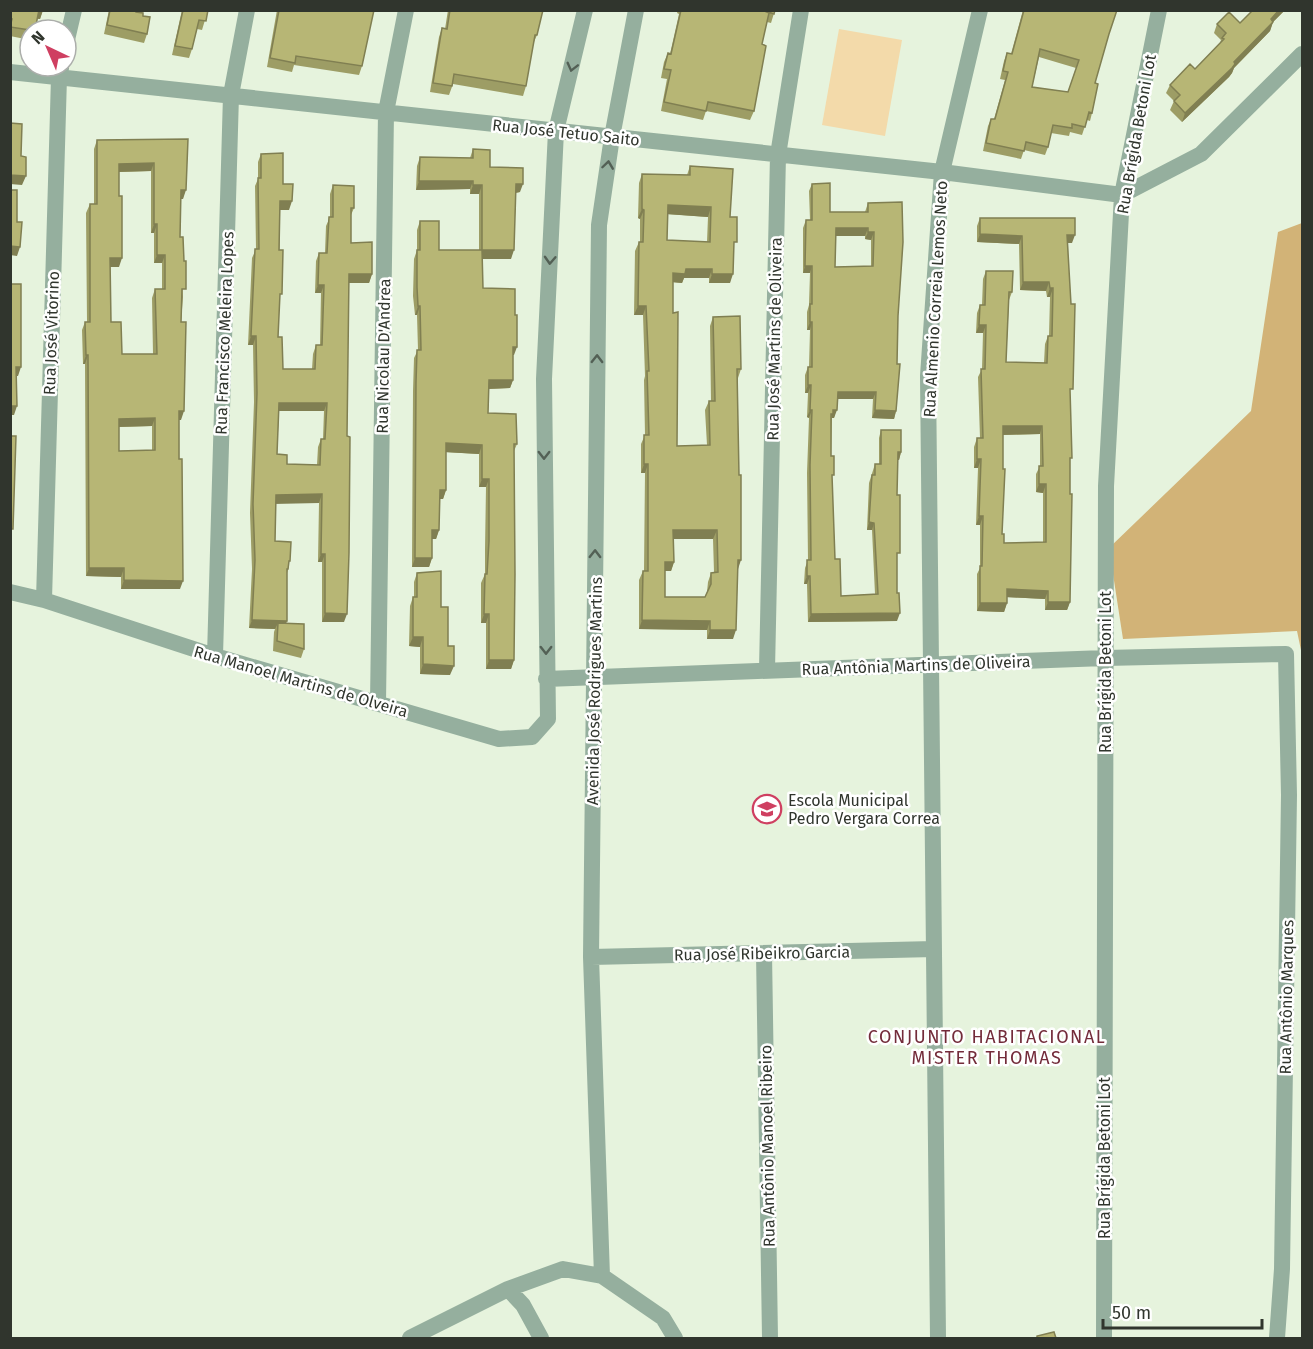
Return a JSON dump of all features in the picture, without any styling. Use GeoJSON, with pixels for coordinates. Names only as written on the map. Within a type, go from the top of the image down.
{"type":"FeatureCollection","features":[{"type":"Feature","properties":{"kind":"street","name":"Rua Francisco Meleira Lopes"},"geometry":{"type":"LineString","coordinates":[[215,656],[231,95],[247,10]]}},
{"type":"Feature","properties":{"kind":"street","name":"Rua Nicolau D'Andrea"},"geometry":{"type":"LineString","coordinates":[[378,703],[386,112],[406,10]]}},
{"type":"Feature","properties":{"kind":"street"},"geometry":{"type":"LineString","coordinates":[[546,679],[544,379],[556,130],[585,10]]}},
{"type":"Feature","properties":{"kind":"street","name":"Avenida José Rodrigues Martins"},"geometry":{"type":"LineString","coordinates":[[602,1276],[591,957],[599,225],[612,137],[636,10]]}},
{"type":"Feature","properties":{"kind":"street","name":"Rua José Martins de Oliveira"},"geometry":{"type":"LineString","coordinates":[[767,670],[778,154],[801,10]]}},
{"type":"Feature","properties":{"kind":"street","name":"Rua Almenio Correia Lemos Neto"},"geometry":{"type":"LineString","coordinates":[[938,1338],[928,376],[942,172],[980,10]]}},
{"type":"Feature","properties":{"kind":"street","name":"Rua Brígida Betoni Lot"},"geometry":{"type":"LineString","coordinates":[[1104,1338],[1106,486],[1122,195],[1159,10]]}},
{"type":"Feature","properties":{"kind":"street"},"geometry":{"type":"LineString","coordinates":[[1122,195],[1201,154],[1302,54]]}},
{"type":"Feature","properties":{"kind":"street","name":"Rua José Tetuo Saito"},"geometry":{"type":"LineString","coordinates":[[78,74],[231,95],[942,172],[1122,195]]}},
{"type":"Feature","properties":{"kind":"street","name":"Rua José Vitorino"},"geometry":{"type":"LineString","coordinates":[[44,600],[60,78]]}},
{"type":"Feature","properties":{"kind":"street","name":"Rua Manoel Martins de Olveira"},"geometry":{"type":"LineString","coordinates":[[10,592],[44,600],[215,656],[499,739],[532,737],[548,719],[546,679]]}},
{"type":"Feature","properties":{"kind":"street","name":"Rua Antônia Martins de Oliveira"},"geometry":{"type":"LineString","coordinates":[[546,679],[1105,658],[1286,654]]}},
{"type":"Feature","properties":{"kind":"street","name":"Rua Antônio Marques"},"geometry":{"type":"LineString","coordinates":[[1277,1338],[1282,1269],[1289,795],[1286,654]]}},
{"type":"Feature","properties":{"kind":"street","name":"Rua José Ribeikro Garcia"},"geometry":{"type":"LineString","coordinates":[[591,957],[934,949]]}},
{"type":"Feature","properties":{"kind":"street","name":"Rua Antônio Manoel Ribeiro"},"geometry":{"type":"LineString","coordinates":[[764,953],[770,1338]]}},
{"type":"Feature","properties":{"kind":"street"},"geometry":{"type":"LineString","coordinates":[[410,1338],[508,1289],[563,1269],[602,1276],[663,1318],[675,1338]]}},
{"type":"Feature","properties":{"kind":"street"},"geometry":{"type":"LineString","coordinates":[[508,1289],[523,1305],[541,1338]]}},
{"type":"Feature","properties":{"kind":"shaded area"},"geometry":{"type":"Polygon","coordinates":[[[839,29],[902,40],[885,136],[822,125],[839,29]]]}},
{"type":"Feature","properties":{"kind":"shaded area"},"geometry":{"type":"Polygon","coordinates":[[[1302,223],[1302,655],[1297,631],[1123,639],[1109,548],[1251,411],[1278,232],[1302,223]]]}},
{"type":"Feature","properties":{"kind":"building"},"geometry":{"type":"Polygon","coordinates":[[[10,10],[39,10],[37,18],[18,18],[18,28],[10,27],[12,19],[10,19],[10,10]]]}},
{"type":"Feature","properties":{"kind":"building"},"geometry":{"type":"Polygon","coordinates":[[[110,10],[136,10],[136,12],[143,13],[143,16],[150,17],[147,34],[107,25],[110,10]]]}},
{"type":"Feature","properties":{"kind":"building"},"geometry":{"type":"Polygon","coordinates":[[[183,10],[208,10],[206,21],[199,20],[192,49],[175,46],[183,10]]]}},
{"type":"Feature","properties":{"kind":"building"},"geometry":{"type":"Polygon","coordinates":[[[279,10],[374,10],[362,66],[296,56],[295,63],[270,58],[279,10]]]}},
{"type":"Feature","properties":{"kind":"building"},"geometry":{"type":"Polygon","coordinates":[[[450,10],[543,10],[537,35],[535,35],[526,86],[454,74],[452,86],[433,83],[442,28],[447,29],[450,10]]]}},
{"type":"Feature","properties":{"kind":"building"},"geometry":{"type":"Polygon","coordinates":[[[681,10],[762,10],[769,13],[762,44],[766,46],[754,111],[708,102],[706,111],[664,102],[671,70],[664,69],[668,53],[671,54],[681,10]]]}},
{"type":"Feature","properties":{"kind":"building"},"geometry":{"type":"Polygon","coordinates":[[[763,10],[775,10],[774,14],[763,10]]]}},
{"type":"Feature","properties":{"kind":"building"},"geometry":{"type":"Polygon","coordinates":[[[1024,10],[1117,10],[1095,83],[1098,84],[1092,113],[1089,112],[1085,127],[1072,124],[1072,128],[1053,125],[1048,147],[1026,142],[1024,151],[986,143],[991,119],[995,119],[1008,72],[1003,71],[1007,53],[1012,54],[1024,10]],[[1040,49],[1032,87],[1068,92],[1079,60],[1040,49]]]}},
{"type":"Feature","properties":{"kind":"building"},"geometry":{"type":"Polygon","coordinates":[[[1253,10],[1279,10],[1271,19],[1273,22],[1234,62],[1232,68],[1185,113],[1174,101],[1180,95],[1170,85],[1190,64],[1195,69],[1224,39],[1222,38],[1226,33],[1217,24],[1229,12],[1240,23],[1253,10]]]}},
{"type":"Feature","properties":{"kind":"building"},"geometry":{"type":"Polygon","coordinates":[[[10,123],[22,124],[21,156],[26,157],[26,176],[10,175],[10,123]]]}},
{"type":"Feature","properties":{"kind":"building"},"geometry":{"type":"Polygon","coordinates":[[[188,139],[186,190],[181,190],[180,237],[183,237],[184,261],[186,261],[186,289],[182,289],[181,322],[186,322],[184,411],[179,411],[179,459],[182,459],[183,581],[124,580],[124,568],[89,568],[88,355],[86,355],[85,322],[90,322],[90,204],[97,204],[97,140],[188,139]],[[154,163],[119,164],[119,196],[122,196],[122,258],[110,258],[111,322],[121,322],[122,354],[157,354],[155,289],[165,289],[165,255],[157,255],[157,224],[154,224],[154,163]],[[155,418],[119,419],[119,451],[155,450],[155,418]]]}},
{"type":"Feature","properties":{"kind":"building"},"geometry":{"type":"Polygon","coordinates":[[[473,149],[490,150],[490,167],[523,168],[523,184],[516,184],[514,250],[482,250],[482,185],[473,185],[473,181],[419,181],[420,157],[473,158],[473,149]]]}},
{"type":"Feature","properties":{"kind":"building"},"geometry":{"type":"Polygon","coordinates":[[[283,153],[283,184],[293,184],[292,201],[280,201],[279,250],[283,250],[278,337],[282,337],[283,369],[315,369],[316,345],[322,345],[324,285],[318,285],[319,253],[327,253],[329,217],[333,217],[333,185],[354,186],[354,208],[351,208],[351,243],[372,242],[372,274],[349,274],[347,436],[350,437],[347,614],[325,613],[325,554],[321,554],[322,494],[276,495],[275,541],[291,542],[287,569],[287,621],[252,620],[257,393],[256,336],[251,336],[255,249],[259,249],[258,178],[261,178],[261,154],[283,153]],[[279,403],[277,454],[287,455],[287,464],[320,465],[321,439],[325,439],[327,403],[279,403]]]}},
{"type":"Feature","properties":{"kind":"building"},"geometry":{"type":"Polygon","coordinates":[[[690,166],[733,169],[730,217],[737,217],[737,242],[734,242],[733,274],[712,274],[712,269],[686,269],[685,274],[673,273],[673,313],[678,312],[677,446],[710,445],[709,401],[715,401],[713,317],[740,316],[741,369],[737,369],[741,560],[738,560],[736,630],[710,630],[710,621],[642,620],[643,571],[648,571],[648,464],[644,464],[644,435],[649,435],[647,371],[649,371],[646,306],[638,306],[639,242],[643,242],[644,210],[642,209],[642,174],[690,175],[690,166]],[[668,205],[667,240],[710,242],[711,207],[668,205]],[[673,530],[674,562],[665,562],[665,597],[705,597],[711,584],[711,573],[718,572],[717,530],[673,530]]]}},
{"type":"Feature","properties":{"kind":"building"},"geometry":{"type":"Polygon","coordinates":[[[830,183],[830,212],[868,212],[868,203],[902,202],[903,242],[897,364],[900,364],[896,411],[875,410],[876,392],[838,392],[837,410],[833,410],[831,414],[831,456],[834,456],[834,475],[832,475],[835,559],[840,559],[841,596],[878,594],[874,523],[869,522],[872,475],[875,475],[875,464],[881,464],[881,430],[901,430],[897,495],[900,495],[897,593],[899,593],[900,613],[811,614],[810,576],[807,576],[807,560],[811,560],[812,410],[810,410],[811,385],[808,385],[808,367],[812,367],[810,304],[812,304],[812,266],[805,266],[806,220],[812,220],[812,184],[830,183]],[[836,228],[835,267],[873,266],[874,232],[868,232],[868,228],[836,228]]]}},
{"type":"Feature","properties":{"kind":"building"},"geometry":{"type":"Polygon","coordinates":[[[10,190],[17,190],[17,222],[22,222],[20,247],[10,246],[10,190]]]}},
{"type":"Feature","properties":{"kind":"building"},"geometry":{"type":"Polygon","coordinates":[[[980,218],[1075,218],[1075,235],[1067,235],[1071,304],[1075,304],[1073,389],[1070,389],[1072,458],[1070,458],[1070,494],[1072,494],[1070,602],[1048,602],[1048,591],[1007,589],[1007,603],[980,603],[983,516],[979,516],[981,459],[977,459],[977,438],[983,438],[981,369],[985,369],[986,325],[979,325],[980,305],[985,305],[986,271],[1013,271],[1012,292],[1009,292],[1006,362],[1047,363],[1048,336],[1052,336],[1053,288],[1050,288],[1049,282],[1023,282],[1022,236],[980,234],[980,218]],[[1003,426],[1003,469],[1005,469],[1002,534],[1004,534],[1004,543],[1046,542],[1046,484],[1039,484],[1039,466],[1043,466],[1042,426],[1003,426]]]}},
{"type":"Feature","properties":{"kind":"building"},"geometry":{"type":"Polygon","coordinates":[[[420,221],[439,221],[439,250],[482,250],[483,288],[515,289],[517,347],[513,347],[513,380],[489,380],[488,413],[516,414],[514,660],[489,660],[489,614],[484,614],[489,541],[489,479],[482,479],[482,445],[446,443],[446,490],[440,490],[439,530],[432,530],[432,558],[415,558],[416,383],[417,350],[421,350],[417,287],[420,221]]]}},
{"type":"Feature","properties":{"kind":"building"},"geometry":{"type":"Polygon","coordinates":[[[10,284],[21,284],[21,367],[16,367],[17,406],[10,406],[10,284]]]}},
{"type":"Feature","properties":{"kind":"building"},"geometry":{"type":"Polygon","coordinates":[[[10,436],[16,436],[13,529],[10,529],[10,436]]]}},
{"type":"Feature","properties":{"kind":"building"},"geometry":{"type":"Polygon","coordinates":[[[441,571],[441,607],[448,607],[448,646],[454,646],[454,666],[423,664],[423,637],[413,637],[413,597],[417,597],[417,573],[441,571]]]}},
{"type":"Feature","properties":{"kind":"building"},"geometry":{"type":"Polygon","coordinates":[[[278,623],[304,624],[304,649],[277,641],[278,623]]]}},
{"type":"Feature","properties":{"kind":"building"},"geometry":{"type":"Polygon","coordinates":[[[1054,1332],[1056,1338],[1037,1338],[1037,1336],[1054,1332]]]}},
{"type":"Feature","properties":{"kind":"place","name":"Escola Municipal Pedro Vergara Correa"},"geometry":{"type":"Point","coordinates":[767,809]}},
{"type":"Feature","properties":{"kind":"district","name":"CONJUNTO HABITACIONAL MISTER THOMAS"},"geometry":{"type":"Point","coordinates":[987,1047]}}]}
